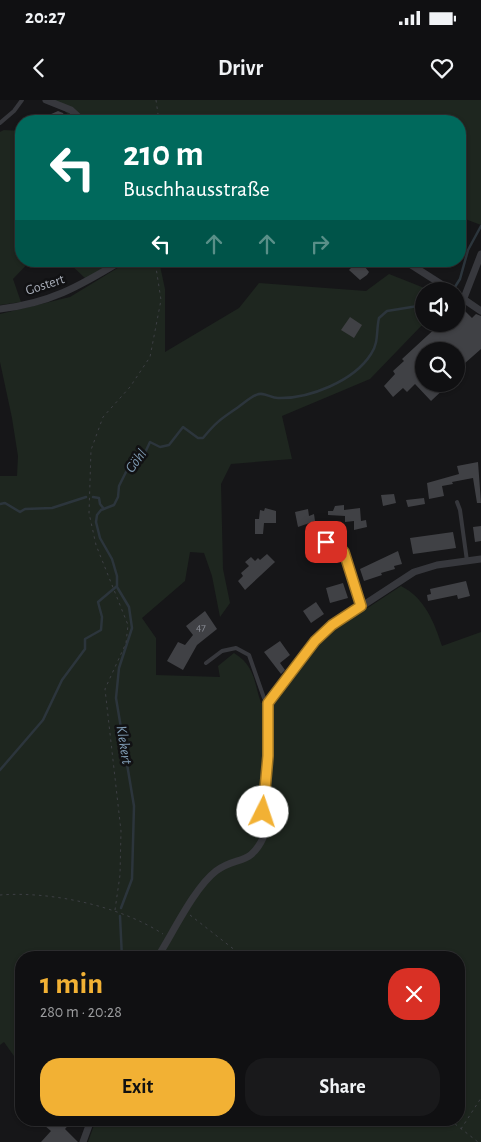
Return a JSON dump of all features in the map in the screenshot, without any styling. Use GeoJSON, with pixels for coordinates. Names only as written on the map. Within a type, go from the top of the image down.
{"type":"FeatureCollection","features":[{"type":"Feature","properties":{"kind":"street"},"geometry":{"type":"LineString","coordinates":[[46,100],[71,110],[76,115]]}},
{"type":"Feature","properties":{"kind":"street"},"geometry":{"type":"LineString","coordinates":[[464,282],[481,254]]}},
{"type":"Feature","properties":{"kind":"street","name":"Gostert"},"geometry":{"type":"LineString","coordinates":[[0,309],[48,300],[69,292],[111,267]]}},
{"type":"Feature","properties":{"kind":"street"},"geometry":{"type":"LineString","coordinates":[[415,267],[439,282]]}},
{"type":"Feature","properties":{"kind":"street"},"geometry":{"type":"LineString","coordinates":[[465,300],[481,311]]}},
{"type":"Feature","properties":{"kind":"street"},"geometry":{"type":"LineString","coordinates":[[322,543],[339,546],[344,552],[361,606]]}},
{"type":"Feature","properties":{"kind":"street"},"geometry":{"type":"LineString","coordinates":[[162,951],[199,890],[210,877],[226,866],[249,857],[258,849],[264,836],[268,703],[315,641],[332,625],[423,568],[481,559]]}},
{"type":"Feature","properties":{"kind":"street"},"geometry":{"type":"LineString","coordinates":[[83,1142],[89,1126]]}},
{"type":"Feature","properties":{"kind":"lane"},"geometry":{"type":"LineString","coordinates":[[0,123],[14,111],[22,100]]}},
{"type":"Feature","properties":{"kind":"lane"},"geometry":{"type":"LineString","coordinates":[[457,502],[460,510],[467,561]]}},
{"type":"Feature","properties":{"kind":"lane"},"geometry":{"type":"LineString","coordinates":[[206,663],[222,651],[236,648],[249,655],[264,698],[268,703]]}},
{"type":"Feature","properties":{"kind":"path"},"geometry":{"type":"LineString","coordinates":[[156,100],[158,115]]}},
{"type":"Feature","properties":{"kind":"path"},"geometry":{"type":"LineString","coordinates":[[114,910],[120,875],[121,832],[105,689],[126,642],[128,625],[96,545],[89,513],[91,450],[103,417],[130,387],[150,357],[161,300],[155,267]]}},
{"type":"Feature","properties":{"kind":"path"},"geometry":{"type":"LineString","coordinates":[[0,895],[20,894],[114,910],[145,922],[170,938]]}},
{"type":"Feature","properties":{"kind":"path"},"geometry":{"type":"LineString","coordinates":[[196,919],[236,951]]}},
{"type":"Feature","properties":{"kind":"path"},"geometry":{"type":"LineString","coordinates":[[465,1123],[481,1098]]}},
{"type":"Feature","properties":{"kind":"path"},"geometry":{"type":"LineString","coordinates":[[457,1126],[478,1142]]}},
{"type":"Feature","properties":{"kind":"shaded area"},"geometry":{"type":"Polygon","coordinates":[[[43,100],[481,100],[481,225],[466,219],[466,115],[68,115],[62,108],[43,100]]]}},
{"type":"Feature","properties":{"kind":"shaded area"},"geometry":{"type":"Polygon","coordinates":[[[4,130],[15,131],[15,267],[24,267],[13,279],[21,302],[0,305],[0,132],[4,130]]]}},
{"type":"Feature","properties":{"kind":"shaded area"},"geometry":{"type":"Polygon","coordinates":[[[73,267],[105,267],[86,279],[73,267]]]}},
{"type":"Feature","properties":{"kind":"shaded area"},"geometry":{"type":"Polygon","coordinates":[[[119,267],[160,267],[165,289],[165,352],[239,308],[259,283],[366,291],[389,274],[415,284],[415,332],[370,379],[282,416],[292,459],[231,464],[221,484],[223,569],[230,603],[220,617],[212,576],[204,553],[190,552],[185,581],[142,618],[156,638],[156,675],[220,677],[218,666],[234,653],[250,669],[261,703],[275,703],[318,645],[337,628],[401,586],[422,604],[436,628],[442,646],[481,632],[481,1142],[88,1142],[94,1126],[465,1126],[465,951],[15,951],[15,1055],[4,1042],[0,1045],[0,476],[17,476],[18,456],[0,362],[0,314],[70,297],[119,267]]]}},
{"type":"Feature","properties":{"kind":"building"},"geometry":{"type":"Polygon","coordinates":[[[58,111],[64,115],[49,115],[58,111]]]}},
{"type":"Feature","properties":{"kind":"building"},"geometry":{"type":"Polygon","coordinates":[[[352,267],[365,267],[369,272],[360,280],[349,270],[352,267]]]}},
{"type":"Feature","properties":{"kind":"building"},"geometry":{"type":"Polygon","coordinates":[[[465,311],[472,318],[476,314],[481,316],[481,349],[465,363],[465,342],[420,342],[431,332],[465,332],[465,311]]]}},
{"type":"Feature","properties":{"kind":"building"},"geometry":{"type":"Polygon","coordinates":[[[350,317],[362,325],[354,338],[341,330],[350,317]]]}},
{"type":"Feature","properties":{"kind":"building"},"geometry":{"type":"Polygon","coordinates":[[[415,347],[415,384],[407,392],[403,388],[393,397],[384,386],[395,374],[393,371],[404,361],[402,359],[415,347]]]}},
{"type":"Feature","properties":{"kind":"building"},"geometry":{"type":"Polygon","coordinates":[[[423,392],[441,392],[431,401],[423,392]]]}},
{"type":"Feature","properties":{"kind":"building"},"geometry":{"type":"Polygon","coordinates":[[[478,462],[481,503],[477,503],[473,478],[442,486],[444,496],[429,499],[427,483],[459,474],[457,466],[478,462]]]}},
{"type":"Feature","properties":{"kind":"building"},"geometry":{"type":"Polygon","coordinates":[[[394,494],[396,503],[383,506],[381,495],[394,494]]]}},
{"type":"Feature","properties":{"kind":"building"},"geometry":{"type":"Polygon","coordinates":[[[424,498],[425,504],[408,507],[406,500],[424,498]]]}},
{"type":"Feature","properties":{"kind":"building"},"geometry":{"type":"Polygon","coordinates":[[[344,505],[344,510],[360,508],[361,521],[366,520],[367,527],[354,530],[354,521],[345,522],[345,516],[328,515],[328,511],[333,511],[335,506],[344,505]]]}},
{"type":"Feature","properties":{"kind":"building"},"geometry":{"type":"Polygon","coordinates":[[[265,508],[276,511],[276,523],[264,523],[263,534],[255,534],[255,519],[259,519],[260,510],[264,511],[265,508]]]}},
{"type":"Feature","properties":{"kind":"building"},"geometry":{"type":"Polygon","coordinates":[[[308,509],[309,516],[314,514],[315,521],[298,527],[295,512],[308,509]]]}},
{"type":"Feature","properties":{"kind":"building"},"geometry":{"type":"Polygon","coordinates":[[[481,526],[481,541],[475,542],[473,527],[481,526]]]}},
{"type":"Feature","properties":{"kind":"building"},"geometry":{"type":"Polygon","coordinates":[[[453,532],[456,548],[413,554],[410,538],[453,532]]]}},
{"type":"Feature","properties":{"kind":"building"},"geometry":{"type":"Polygon","coordinates":[[[398,551],[402,564],[394,566],[395,569],[381,573],[382,575],[364,581],[360,569],[398,551]]]}},
{"type":"Feature","properties":{"kind":"building"},"geometry":{"type":"Polygon","coordinates":[[[267,554],[275,562],[245,590],[238,581],[243,576],[241,573],[249,566],[245,562],[251,557],[255,561],[258,558],[260,560],[267,554]]]}},
{"type":"Feature","properties":{"kind":"building"},"geometry":{"type":"Polygon","coordinates":[[[466,581],[470,596],[458,599],[457,595],[428,601],[427,595],[431,594],[430,589],[466,581]]]}},
{"type":"Feature","properties":{"kind":"building"},"geometry":{"type":"Polygon","coordinates":[[[343,583],[348,598],[330,603],[326,588],[343,583]]]}},
{"type":"Feature","properties":{"kind":"building"},"geometry":{"type":"Polygon","coordinates":[[[316,602],[324,614],[311,623],[303,611],[316,602]]]}},
{"type":"Feature","properties":{"kind":"building"},"geometry":{"type":"Polygon","coordinates":[[[205,611],[217,629],[197,645],[183,670],[167,661],[178,642],[185,645],[193,635],[186,626],[205,611]]]}},
{"type":"Feature","properties":{"kind":"building"},"geometry":{"type":"Polygon","coordinates":[[[280,641],[290,655],[280,663],[285,670],[281,674],[264,652],[280,641]]]}},
{"type":"Feature","properties":{"kind":"building"},"geometry":{"type":"Polygon","coordinates":[[[45,1126],[68,1126],[65,1129],[78,1142],[41,1142],[51,1131],[45,1126]]]}},
{"type":"Feature","properties":{"kind":"waterway","name":"Göhl"},"geometry":{"type":"LineString","coordinates":[[466,257],[481,226]]}},
{"type":"Feature","properties":{"kind":"waterway","name":"Göhl"},"geometry":{"type":"LineString","coordinates":[[458,282],[463,267]]}},
{"type":"Feature","properties":{"kind":"waterway","name":"Göhl"},"geometry":{"type":"LineString","coordinates":[[0,770],[43,720],[62,680],[85,649],[85,639],[101,630],[102,617],[98,602],[117,586],[117,576],[112,559],[100,538],[96,522],[97,515],[101,510],[114,505],[118,497],[119,486],[128,468],[143,457],[150,442],[160,447],[169,445],[183,427],[198,438],[203,438],[223,418],[259,394],[275,398],[290,398],[317,392],[342,380],[363,364],[374,350],[379,318],[387,311],[415,306]]}},
{"type":"Feature","properties":{"kind":"waterway"},"geometry":{"type":"LineString","coordinates":[[0,504],[5,503],[20,512],[25,509],[52,508],[86,497]]}},
{"type":"Feature","properties":{"kind":"waterway"},"geometry":{"type":"LineString","coordinates":[[93,497],[99,498],[100,504],[104,509]]}},
{"type":"Feature","properties":{"kind":"waterway","name":"Klekert"},"geometry":{"type":"LineString","coordinates":[[117,587],[129,607],[132,628],[119,668],[116,698],[134,806],[132,879],[121,908]]}},
{"type":"Feature","properties":{"kind":"waterway","name":"Klekert"},"geometry":{"type":"LineString","coordinates":[[120,916],[122,951]]}},
{"type":"Feature","properties":{"kind":"route"},"geometry":{"type":"LineString","coordinates":[[263,812],[268,756],[268,703],[315,641],[332,625],[361,606],[344,552],[339,546],[326,542]]}}]}
